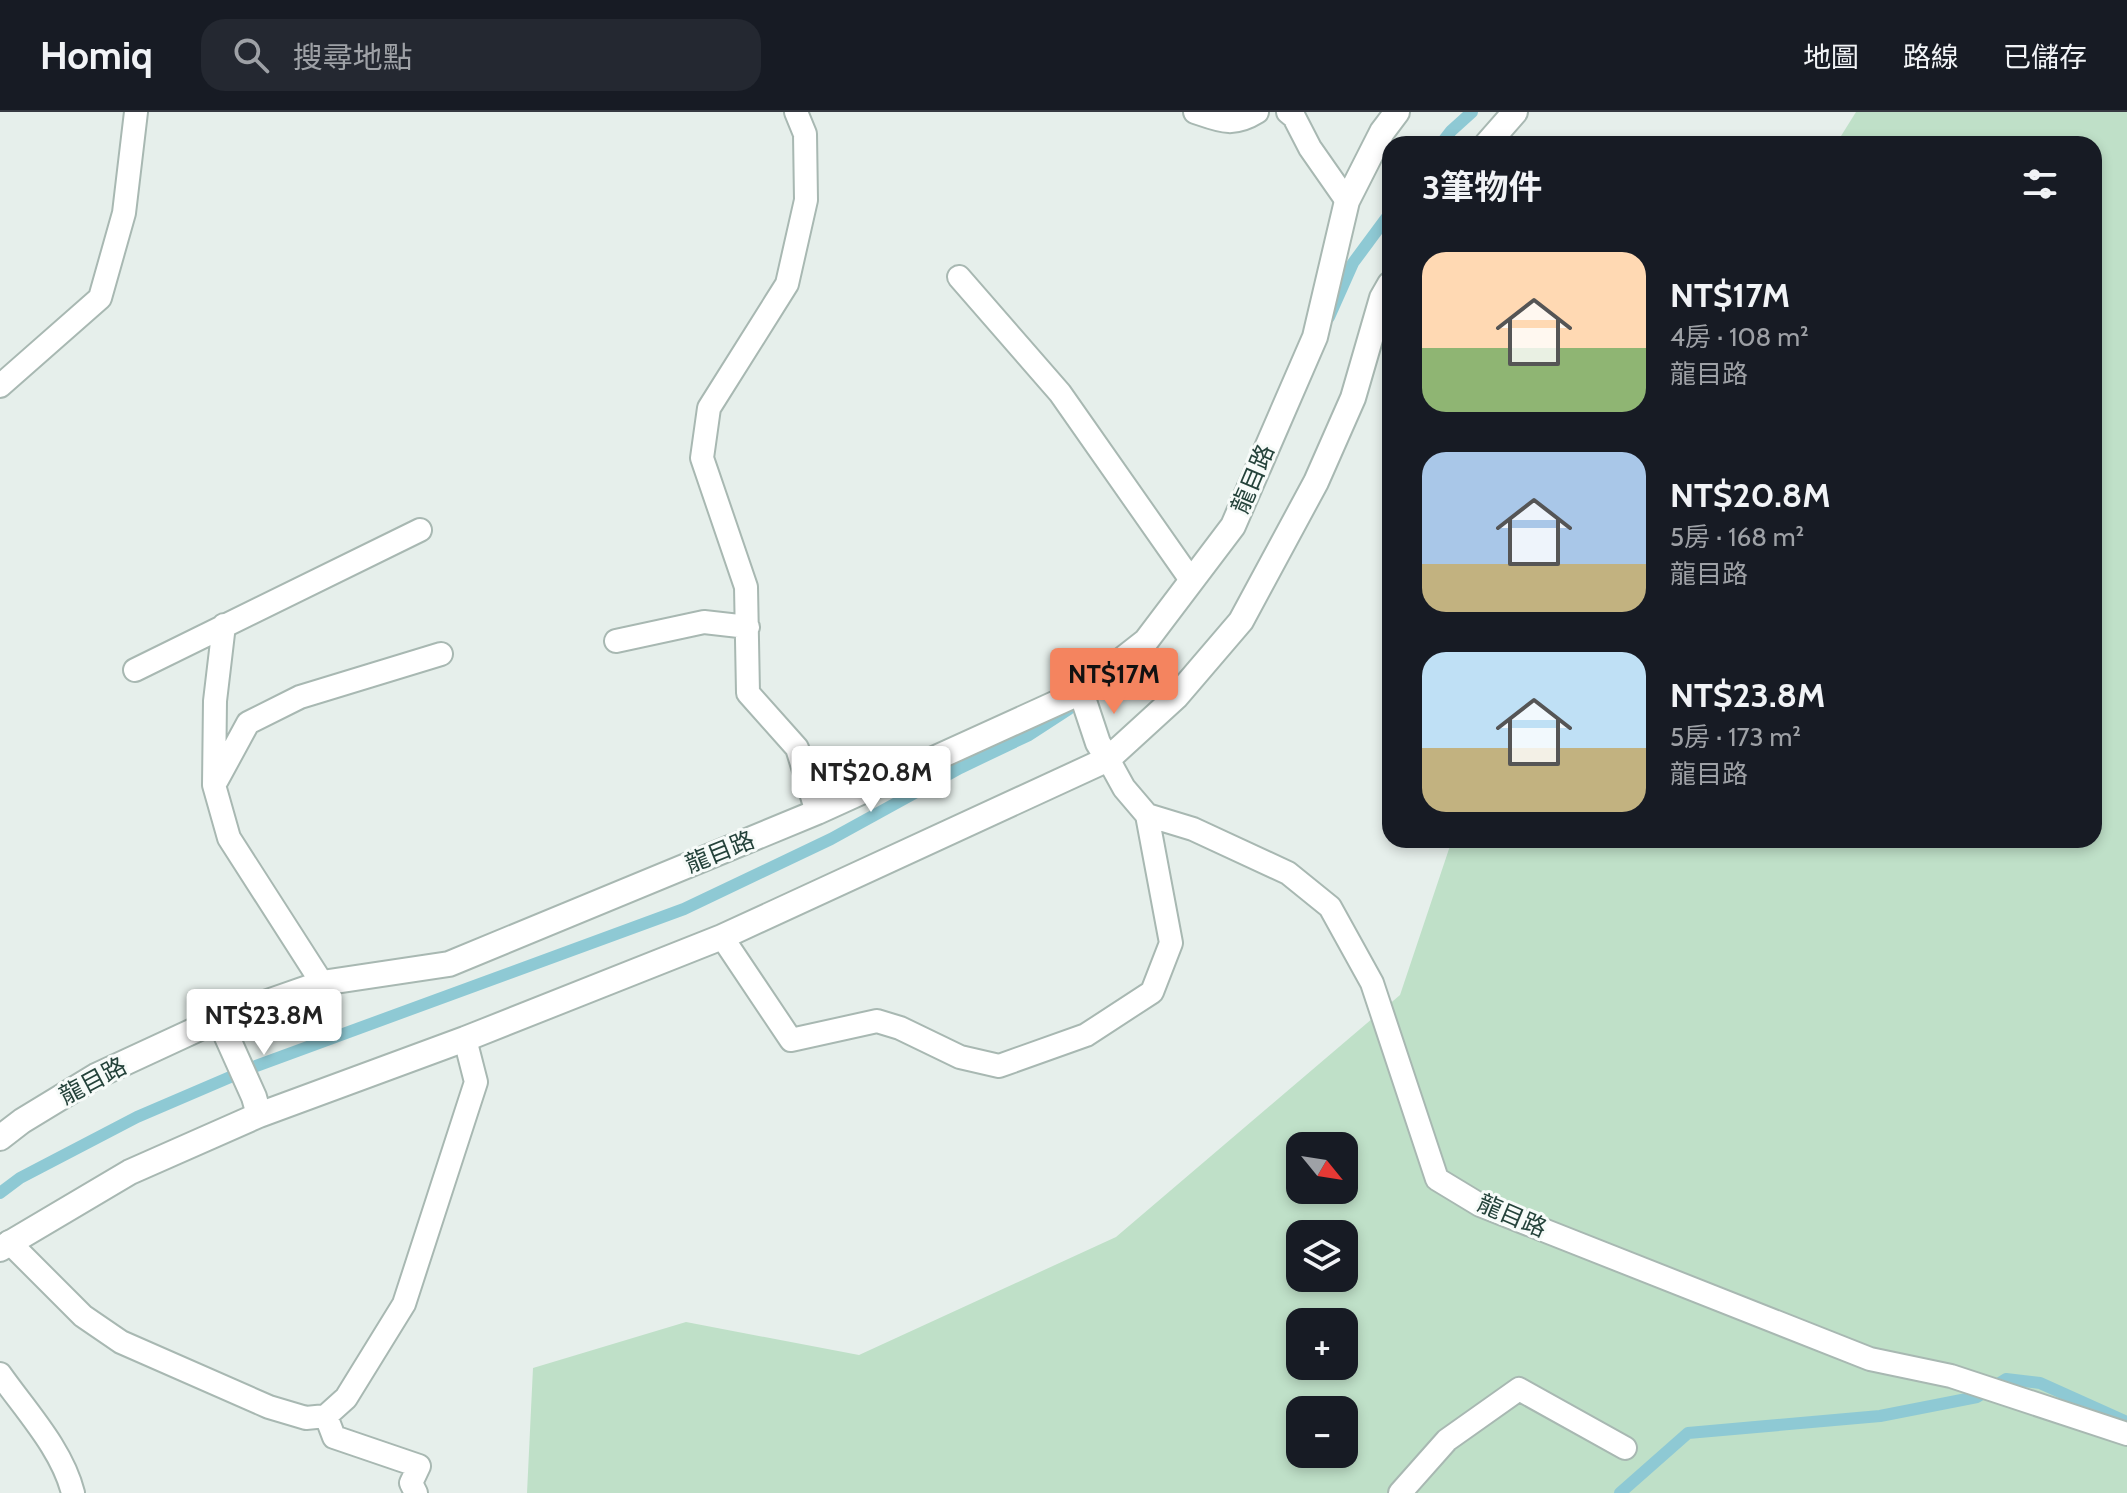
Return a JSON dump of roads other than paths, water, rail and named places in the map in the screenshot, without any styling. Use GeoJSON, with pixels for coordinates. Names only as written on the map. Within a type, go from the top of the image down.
{"type":"FeatureCollection","features":[{"type":"Feature","properties":{"kind":"street","name":"龍目路"},"geometry":{"type":"LineString","coordinates":[[0,1138],[96,1076],[224,1027],[322,983],[449,964],[817,812],[1083,697],[1146,641],[1233,526],[1315,337],[1347,201],[1382,132],[1397,112]]}},
{"type":"Feature","properties":{"kind":"street"},"geometry":{"type":"LineString","coordinates":[[1494,136],[1515,112]]}},
{"type":"Feature","properties":{"kind":"street"},"geometry":{"type":"LineString","coordinates":[[5,1246],[130,1172],[257,1106],[465,1039],[722,937],[1103,751],[1176,697],[1241,621],[1316,482],[1353,398],[1382,298]]}},
{"type":"Feature","properties":{"kind":"street"},"geometry":{"type":"LineString","coordinates":[[1083,697],[1103,751]]}},
{"type":"Feature","properties":{"kind":"street"},"geometry":{"type":"LineString","coordinates":[[224,1027],[257,1106]]}},
{"type":"Feature","properties":{"kind":"lane"},"geometry":{"type":"LineString","coordinates":[[0,386],[100,298],[124,213],[136,112]]}},
{"type":"Feature","properties":{"kind":"lane"},"geometry":{"type":"LineString","coordinates":[[796,112],[805,134],[806,200],[787,284],[709,408],[702,458],[746,587],[748,693],[797,748],[817,812]]}},
{"type":"Feature","properties":{"kind":"lane"},"geometry":{"type":"LineString","coordinates":[[1195,112],[1224,122],[1242,121],[1257,112]]}},
{"type":"Feature","properties":{"kind":"lane"},"geometry":{"type":"LineString","coordinates":[[1288,112],[1347,201]]}},
{"type":"Feature","properties":{"kind":"lane"},"geometry":{"type":"LineString","coordinates":[[959,277],[1060,393],[1191,580]]}},
{"type":"Feature","properties":{"kind":"lane"},"geometry":{"type":"LineString","coordinates":[[135,670],[420,530]]}},
{"type":"Feature","properties":{"kind":"lane"},"geometry":{"type":"LineString","coordinates":[[616,641],[704,622],[748,627]]}},
{"type":"Feature","properties":{"kind":"lane"},"geometry":{"type":"LineString","coordinates":[[224,625],[215,701],[214,785],[229,838],[322,983]]}},
{"type":"Feature","properties":{"kind":"lane"},"geometry":{"type":"LineString","coordinates":[[214,785],[248,723],[300,697],[441,654]]}},
{"type":"Feature","properties":{"kind":"lane"},"geometry":{"type":"LineString","coordinates":[[722,937],[791,1040],[877,1021],[900,1028],[960,1057],[999,1066],[1086,1035],[1152,992],[1171,943],[1147,815],[1124,788],[1103,751]]}},
{"type":"Feature","properties":{"kind":"lane","name":"龍目路"},"geometry":{"type":"LineString","coordinates":[[1147,815],[1193,829],[1288,873],[1330,907],[1372,983],[1437,1179],[1480,1205],[1870,1359],[1951,1376],[2127,1434]]}},
{"type":"Feature","properties":{"kind":"lane"},"geometry":{"type":"LineString","coordinates":[[5,1246],[83,1316],[121,1342],[269,1407],[306,1418],[326,1416],[346,1398],[404,1304],[476,1082],[465,1039]]}},
{"type":"Feature","properties":{"kind":"lane"},"geometry":{"type":"LineString","coordinates":[[0,1374],[48,1441],[68,1475],[73,1493]]}},
{"type":"Feature","properties":{"kind":"lane"},"geometry":{"type":"LineString","coordinates":[[1400,1493],[1447,1440],[1519,1389],[1625,1448]]}},
{"type":"Feature","properties":{"kind":"lane"},"geometry":{"type":"LineString","coordinates":[[326,1416],[334,1437],[419,1466],[411,1483],[416,1493]]}},
{"type":"Feature","properties":{"kind":"waterway"},"geometry":{"type":"LineString","coordinates":[[1447,136],[1472,112]]}},
{"type":"Feature","properties":{"kind":"waterway"},"geometry":{"type":"LineString","coordinates":[[1329,317],[1353,263],[1382,224]]}},
{"type":"Feature","properties":{"kind":"waterway"},"geometry":{"type":"LineString","coordinates":[[0,1193],[20,1178],[137,1117],[256,1066],[684,909],[831,839],[960,768],[1029,735],[1069,709]]}},
{"type":"Feature","properties":{"kind":"waterway"},"geometry":{"type":"LineString","coordinates":[[1620,1493],[1688,1433],[1880,1416],[1977,1397],[2006,1379],[2040,1383],[2127,1422]]}}]}
